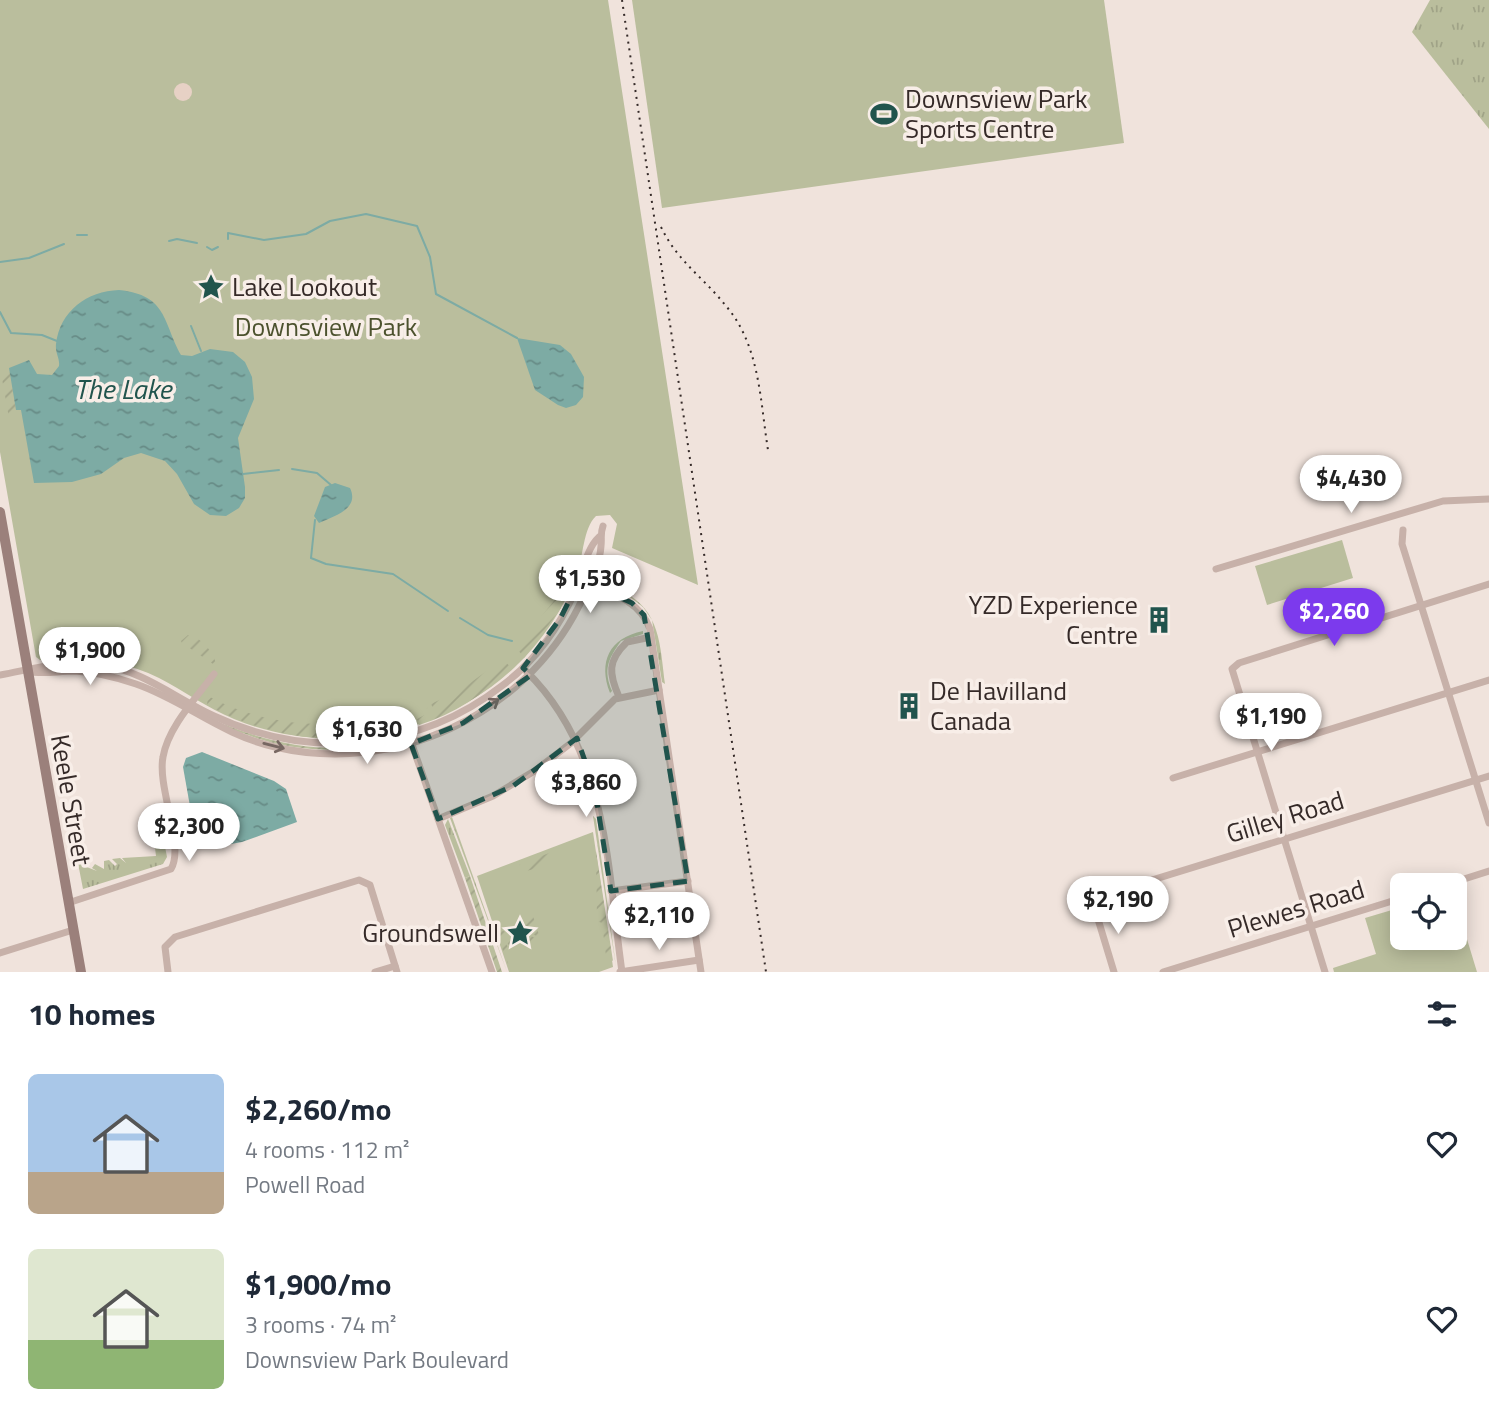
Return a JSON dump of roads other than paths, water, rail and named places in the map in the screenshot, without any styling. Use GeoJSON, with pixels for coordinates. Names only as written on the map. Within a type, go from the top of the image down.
{"type":"FeatureCollection","features":[{"type":"Feature","properties":{"kind":"main road","name":"Keele Street"},"geometry":{"type":"LineString","coordinates":[[0,512],[81,972]]}},
{"type":"Feature","properties":{"kind":"street"},"geometry":{"type":"LineString","coordinates":[[1216,569],[1443,501],[1489,499]]}},
{"type":"Feature","properties":{"kind":"street"},"geometry":{"type":"LineString","coordinates":[[191,708],[239,727],[301,742],[354,744],[409,734],[459,714],[526,671],[560,619],[580,579],[592,544],[599,537],[603,526]]}},
{"type":"Feature","properties":{"kind":"street"},"geometry":{"type":"LineString","coordinates":[[1403,530],[1402,544],[1489,822]]}},
{"type":"Feature","properties":{"kind":"street"},"geometry":{"type":"LineString","coordinates":[[0,675],[68,663],[107,666],[149,679],[236,735],[298,752],[356,754],[411,744],[463,723],[526,671],[578,608],[601,546],[599,537]]}},
{"type":"Feature","properties":{"kind":"street"},"geometry":{"type":"LineString","coordinates":[[580,579],[632,603],[644,615],[651,637],[701,972]]}},
{"type":"Feature","properties":{"kind":"street"},"geometry":{"type":"LineString","coordinates":[[1325,972],[1256,753],[1232,673],[1233,667],[1489,584]]}},
{"type":"Feature","properties":{"kind":"street"},"geometry":{"type":"LineString","coordinates":[[619,697],[610,674],[614,662],[627,642],[651,637]]}},
{"type":"Feature","properties":{"kind":"street"},"geometry":{"type":"LineString","coordinates":[[526,671],[557,707],[576,738],[593,778],[621,972],[699,960]]}},
{"type":"Feature","properties":{"kind":"street"},"geometry":{"type":"LineString","coordinates":[[68,903],[171,869],[175,856],[162,782],[163,756],[171,735],[214,674]]}},
{"type":"Feature","properties":{"kind":"street"},"geometry":{"type":"LineString","coordinates":[[1173,778],[1489,680]]}},
{"type":"Feature","properties":{"kind":"street"},"geometry":{"type":"LineString","coordinates":[[438,819],[513,786],[576,738],[619,697],[659,690]]}},
{"type":"Feature","properties":{"kind":"street"},"geometry":{"type":"LineString","coordinates":[[409,734],[492,972]]}},
{"type":"Feature","properties":{"kind":"street","name":"Gilley Road"},"geometry":{"type":"LineString","coordinates":[[1114,972],[1094,900],[1489,776]]}},
{"type":"Feature","properties":{"kind":"street"},"geometry":{"type":"LineString","coordinates":[[1467,877],[1489,870]]}},
{"type":"Feature","properties":{"kind":"street"},"geometry":{"type":"LineString","coordinates":[[168,972],[165,947],[175,937],[359,880],[370,885],[396,969],[375,972]]}},
{"type":"Feature","properties":{"kind":"street"},"geometry":{"type":"LineString","coordinates":[[611,891],[688,881]]}},
{"type":"Feature","properties":{"kind":"street","name":"Plewes Road"},"geometry":{"type":"LineString","coordinates":[[1163,972],[1390,902]]}},
{"type":"Feature","properties":{"kind":"street"},"geometry":{"type":"LineString","coordinates":[[0,953],[73,930]]}},
{"type":"Feature","properties":{"kind":"water","name":"The Lake"},"geometry":{"type":"Polygon","coordinates":[[[119,290],[135,293],[155,304],[162,312],[181,355],[192,356],[210,349],[233,352],[245,362],[252,377],[254,399],[238,438],[245,498],[239,508],[226,516],[210,515],[194,504],[177,474],[165,461],[141,453],[124,458],[101,474],[72,482],[34,483],[21,410],[16,410],[9,368],[29,360],[37,374],[52,375],[59,366],[56,347],[59,332],[69,313],[96,294],[119,290]]]}},
{"type":"Feature","properties":{"kind":"water"},"geometry":{"type":"Polygon","coordinates":[[[517,338],[560,345],[571,354],[584,377],[583,397],[576,405],[566,408],[535,390],[517,338]]]}},
{"type":"Feature","properties":{"kind":"water"},"geometry":{"type":"Polygon","coordinates":[[[335,483],[350,488],[352,495],[349,506],[319,523],[314,516],[325,487],[335,483]]]}},
{"type":"Feature","properties":{"kind":"water"},"geometry":{"type":"Polygon","coordinates":[[[202,752],[274,781],[286,789],[297,822],[242,842],[203,849],[196,840],[183,767],[186,758],[202,752]]]}},
{"type":"Feature","properties":{"kind":"waterway"},"geometry":{"type":"LineString","coordinates":[[228,239],[228,233],[264,240],[306,234],[330,221],[366,214],[417,226],[430,257],[436,294],[517,338]]}},
{"type":"Feature","properties":{"kind":"waterway"},"geometry":{"type":"LineString","coordinates":[[77,235],[87,235]]}},
{"type":"Feature","properties":{"kind":"waterway"},"geometry":{"type":"LineString","coordinates":[[169,241],[177,239],[197,243]]}},
{"type":"Feature","properties":{"kind":"waterway"},"geometry":{"type":"LineString","coordinates":[[0,262],[29,258],[64,244]]}},
{"type":"Feature","properties":{"kind":"waterway"},"geometry":{"type":"LineString","coordinates":[[207,247],[212,250],[218,247]]}},
{"type":"Feature","properties":{"kind":"waterway"},"geometry":{"type":"LineString","coordinates":[[0,312],[11,333],[42,335],[57,341]]}},
{"type":"Feature","properties":{"kind":"waterway"},"geometry":{"type":"LineString","coordinates":[[191,326],[201,351]]}},
{"type":"Feature","properties":{"kind":"waterway"},"geometry":{"type":"LineString","coordinates":[[292,469],[317,473],[331,485]]}},
{"type":"Feature","properties":{"kind":"waterway"},"geometry":{"type":"LineString","coordinates":[[243,474],[279,470]]}},
{"type":"Feature","properties":{"kind":"waterway"},"geometry":{"type":"LineString","coordinates":[[315,520],[311,558],[326,564],[393,574],[448,611]]}},
{"type":"Feature","properties":{"kind":"waterway"},"geometry":{"type":"LineString","coordinates":[[460,618],[488,635],[512,641]]}},
{"type":"Feature","properties":{"kind":"railway"},"geometry":{"type":"LineString","coordinates":[[622,0],[766,972]]}},
{"type":"Feature","properties":{"kind":"railway"},"geometry":{"type":"LineString","coordinates":[[661,227],[683,260],[726,306],[746,338],[757,374],[768,450]]}},
{"type":"Feature","properties":{"kind":"place","name":"Downsview Park Sports Centre"},"geometry":{"type":"Point","coordinates":[884,114]}},
{"type":"Feature","properties":{"kind":"place","name":"Lake Lookout"},"geometry":{"type":"Point","coordinates":[211,287]}},
{"type":"Feature","properties":{"kind":"place","name":"YZD Experience Centre"},"geometry":{"type":"Point","coordinates":[1159,620]}},
{"type":"Feature","properties":{"kind":"place","name":"De Havilland Canada"},"geometry":{"type":"Point","coordinates":[909,706]}},
{"type":"Feature","properties":{"kind":"place","name":"Groundswell"},"geometry":{"type":"Point","coordinates":[520,933]}},
{"type":"Feature","properties":{"kind":"park label","name":"Downsview Park"},"geometry":{"type":"Point","coordinates":[326,327]}}]}
